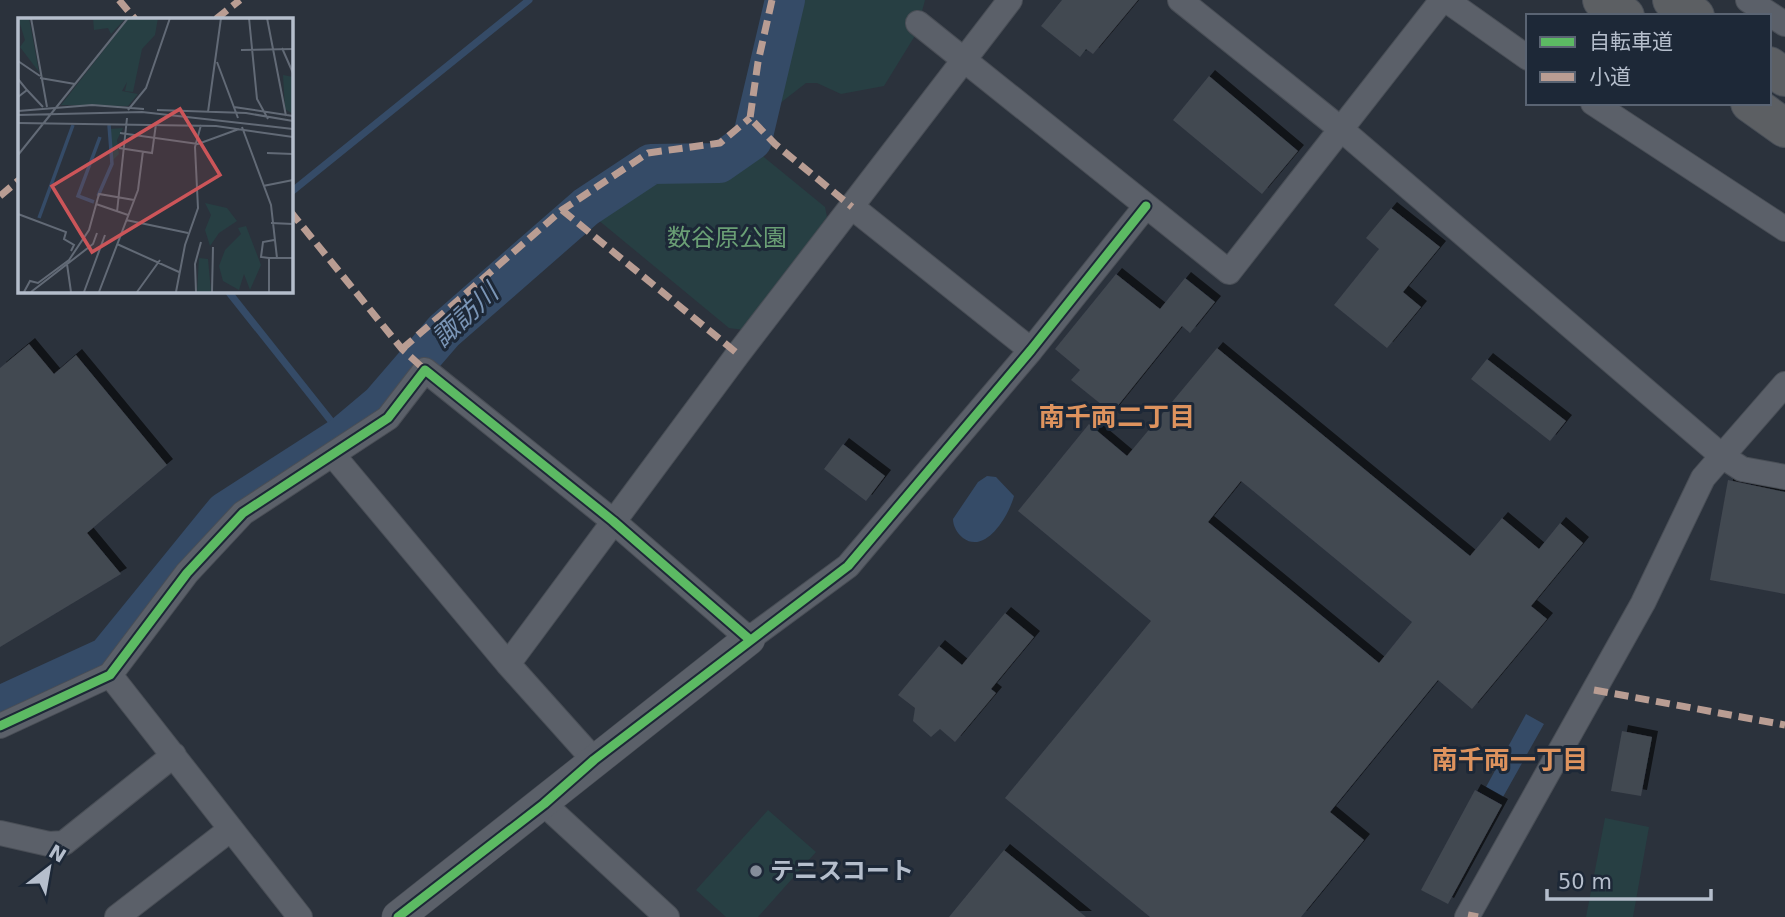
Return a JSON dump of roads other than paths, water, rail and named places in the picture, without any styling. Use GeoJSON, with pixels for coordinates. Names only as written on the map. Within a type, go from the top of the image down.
{"type":"FeatureCollection","features":[{"type":"Feature","properties":{"kind":"highway"},"geometry":{"type":"LineString","coordinates":[[1602,0],[1622,14]]}},
{"type":"Feature","properties":{"kind":"highway"},"geometry":{"type":"LineString","coordinates":[[1672,0],[1692,14]]}},
{"type":"Feature","properties":{"kind":"highway"},"geometry":{"type":"LineString","coordinates":[[1753,105],[1785,128]]}},
{"type":"Feature","properties":{"kind":"street"},"geometry":{"type":"LineString","coordinates":[[508,664],[613,521],[1010,0]]}},
{"type":"Feature","properties":{"kind":"street"},"geometry":{"type":"LineString","coordinates":[[1180,0],[1342,130],[1722,456],[1742,469],[1785,477]]}},
{"type":"Feature","properties":{"kind":"street"},"geometry":{"type":"LineString","coordinates":[[918,23],[1229,272],[1444,0],[1526,57]]}},
{"type":"Feature","properties":{"kind":"street"},"geometry":{"type":"LineString","coordinates":[[1748,0],[1770,14]]}},
{"type":"Feature","properties":{"kind":"street"},"geometry":{"type":"LineString","coordinates":[[1596,105],[1785,229]]}},
{"type":"Feature","properties":{"kind":"street"},"geometry":{"type":"LineString","coordinates":[[398,917],[749,639],[848,566],[1031,350],[1146,206]]}},
{"type":"Feature","properties":{"kind":"street"},"geometry":{"type":"LineString","coordinates":[[852,207],[1031,350]]}},
{"type":"Feature","properties":{"kind":"street"},"geometry":{"type":"LineString","coordinates":[[0,726],[110,675],[187,573],[243,513],[388,418],[425,370],[613,521],[749,639]]}},
{"type":"Feature","properties":{"kind":"street"},"geometry":{"type":"LineString","coordinates":[[1468,917],[1643,603],[1703,478],[1785,384]]}},
{"type":"Feature","properties":{"kind":"street"},"geometry":{"type":"LineString","coordinates":[[333,455],[508,664],[594,760]]}},
{"type":"Feature","properties":{"kind":"street"},"geometry":{"type":"LineString","coordinates":[[110,675],[300,917]]}},
{"type":"Feature","properties":{"kind":"street"},"geometry":{"type":"LineString","coordinates":[[0,833],[49,844],[64,843],[174,755]]}},
{"type":"Feature","properties":{"kind":"street"},"geometry":{"type":"LineString","coordinates":[[544,804],[667,917]]}},
{"type":"Feature","properties":{"kind":"street"},"geometry":{"type":"LineString","coordinates":[[117,917],[231,829]]}},
{"type":"Feature","properties":{"kind":"water"},"geometry":{"type":"Polygon","coordinates":[[[987,476],[996,477],[1014,496],[1002,522],[995,530],[988,537],[972,542],[959,534],[953,519],[978,482],[987,476]]]}},
{"type":"Feature","properties":{"kind":"water"},"geometry":{"type":"Polygon","coordinates":[[[1526,714],[1544,724],[1503,797],[1486,787],[1526,714]]]}},
{"type":"Feature","properties":{"kind":"waterway"},"geometry":{"type":"LineString","coordinates":[[292,191],[529,0]]}},
{"type":"Feature","properties":{"kind":"waterway","name":"諏訪川"},"geometry":{"type":"LineString","coordinates":[[0,706],[107,657],[225,512],[343,436],[381,404],[444,331],[586,207],[651,164],[719,163],[752,140],[785,0]]}},
{"type":"Feature","properties":{"kind":"waterway"},"geometry":{"type":"LineString","coordinates":[[229,292],[343,436]]}},
{"type":"Feature","properties":{"kind":"place","name":"テニスコート"},"geometry":{"type":"Point","coordinates":[756,871]}},
{"type":"Feature","properties":{"kind":"district","name":"南千両二丁目"},"geometry":{"type":"Point","coordinates":[1117,417]}},
{"type":"Feature","properties":{"kind":"district","name":"南千両一丁目"},"geometry":{"type":"Point","coordinates":[1510,760]}},
{"type":"Feature","properties":{"kind":"park label","name":"数谷原公園"},"geometry":{"type":"Point","coordinates":[727,238]}}]}
